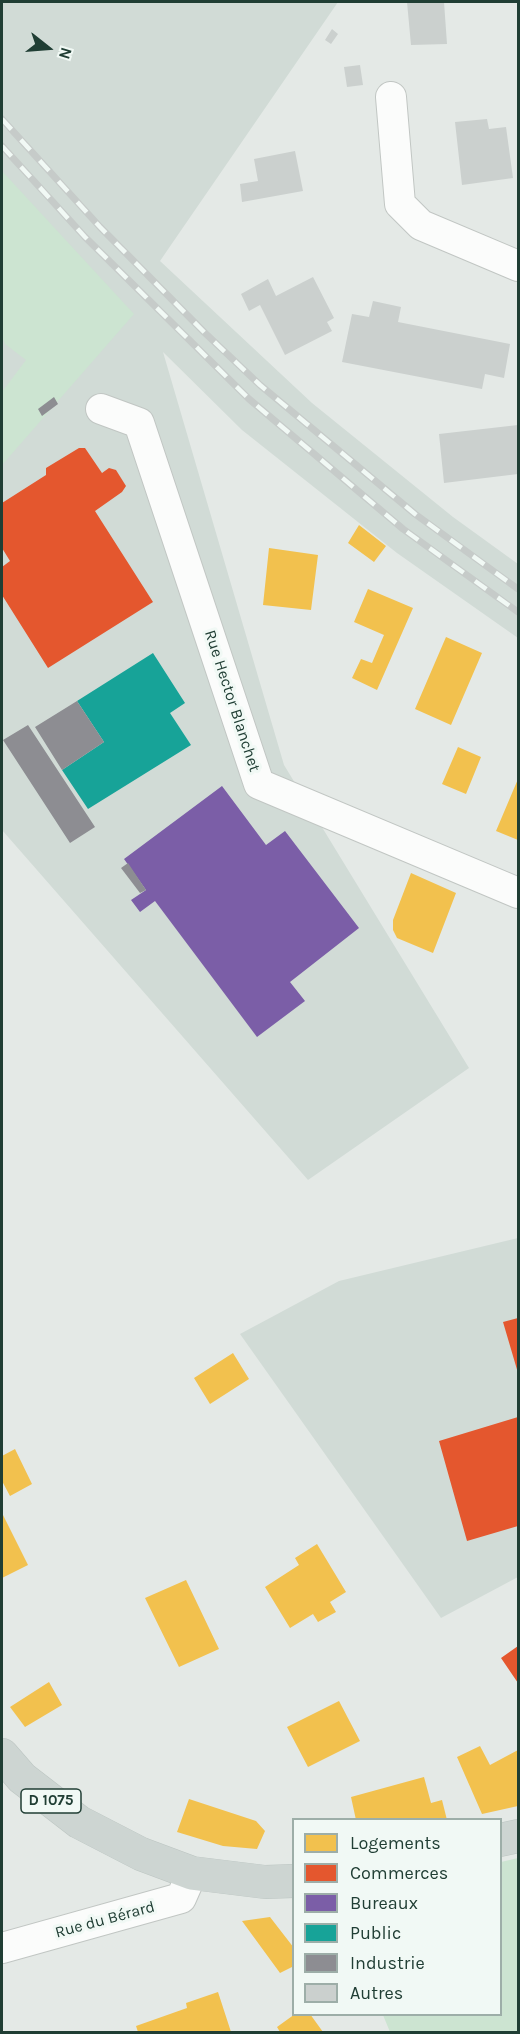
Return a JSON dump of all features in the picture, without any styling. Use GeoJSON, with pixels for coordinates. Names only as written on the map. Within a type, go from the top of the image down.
{"type":"FeatureCollection","features":[{"type":"Feature","properties":{"kind":"main road","name":"D 1075"},"geometry":{"type":"LineString","coordinates":[[2,1755],[22,1778],[79,1822],[141,1854],[192,1873],[265,1882],[292,1881]]}},
{"type":"Feature","properties":{"kind":"main road"},"geometry":{"type":"LineString","coordinates":[[502,1840],[519,1836]]}},
{"type":"Feature","properties":{"kind":"street"},"geometry":{"type":"LineString","coordinates":[[391,97],[400,204],[421,225],[519,266]]}},
{"type":"Feature","properties":{"kind":"street","name":"Rue Hector Blanchet"},"geometry":{"type":"LineString","coordinates":[[101,410],[139,423],[259,784],[519,894]]}},
{"type":"Feature","properties":{"kind":"street","name":"Rue du Bérard"},"geometry":{"type":"LineString","coordinates":[[2,1948],[181,1898],[192,1873]]}},
{"type":"Feature","properties":{"kind":"shaded area"},"geometry":{"type":"Polygon","coordinates":[[[2,2],[338,2],[160,261],[312,403],[453,517],[518,564],[518,638],[397,553],[242,430],[163,352],[284,765],[469,1068],[308,1180],[2,830],[2,2]]]}},
{"type":"Feature","properties":{"kind":"shaded area"},"geometry":{"type":"Polygon","coordinates":[[[518,1238],[518,1577],[441,1618],[240,1334],[339,1281],[518,1238]]]}},
{"type":"Feature","properties":{"kind":"green space"},"geometry":{"type":"Polygon","coordinates":[[[2,171],[134,314],[2,465],[2,392],[26,360],[5,344],[2,337],[2,171]]]}},
{"type":"Feature","properties":{"kind":"green space"},"geometry":{"type":"Polygon","coordinates":[[[518,1858],[518,2032],[390,2032],[383,2016],[502,2016],[502,1862],[518,1858]]]}},
{"type":"Feature","properties":{"kind":"building: Logements"},"geometry":{"type":"Polygon","coordinates":[[[359,525],[386,546],[374,562],[348,543],[359,525]]]}},
{"type":"Feature","properties":{"kind":"building: Logements"},"geometry":{"type":"Polygon","coordinates":[[[269,548],[318,555],[311,610],[263,605],[269,548]]]}},
{"type":"Feature","properties":{"kind":"building: Logements"},"geometry":{"type":"Polygon","coordinates":[[[368,589],[413,608],[377,690],[352,678],[361,659],[372,663],[384,635],[354,622],[368,589]]]}},
{"type":"Feature","properties":{"kind":"building: Logements"},"geometry":{"type":"Polygon","coordinates":[[[446,637],[482,653],[451,725],[415,709],[446,637]]]}},
{"type":"Feature","properties":{"kind":"building: Logements"},"geometry":{"type":"Polygon","coordinates":[[[458,747],[481,757],[466,794],[442,784],[458,747]]]}},
{"type":"Feature","properties":{"kind":"building: Logements"},"geometry":{"type":"Polygon","coordinates":[[[518,779],[518,840],[496,831],[518,779]]]}},
{"type":"Feature","properties":{"kind":"building: Logements"},"geometry":{"type":"Polygon","coordinates":[[[411,873],[456,893],[433,953],[397,938],[393,930],[393,920],[411,873]]]}},
{"type":"Feature","properties":{"kind":"building: Logements"},"geometry":{"type":"Polygon","coordinates":[[[233,1353],[249,1379],[210,1404],[194,1378],[233,1353]]]}},
{"type":"Feature","properties":{"kind":"building: Logements"},"geometry":{"type":"Polygon","coordinates":[[[15,1449],[32,1484],[10,1496],[2,1481],[2,1456],[15,1449]]]}},
{"type":"Feature","properties":{"kind":"building: Logements"},"geometry":{"type":"Polygon","coordinates":[[[2,1513],[28,1565],[2,1578],[2,1513]]]}},
{"type":"Feature","properties":{"kind":"building: Logements"},"geometry":{"type":"Polygon","coordinates":[[[317,1544],[346,1592],[330,1602],[336,1612],[318,1622],[313,1614],[290,1628],[265,1587],[299,1565],[295,1558],[317,1544]]]}},
{"type":"Feature","properties":{"kind":"building: Logements"},"geometry":{"type":"Polygon","coordinates":[[[186,1580],[219,1649],[179,1667],[145,1598],[186,1580]]]}},
{"type":"Feature","properties":{"kind":"building: Logements"},"geometry":{"type":"Polygon","coordinates":[[[49,1682],[62,1705],[25,1727],[10,1707],[49,1682]]]}},
{"type":"Feature","properties":{"kind":"building: Logements"},"geometry":{"type":"Polygon","coordinates":[[[339,1701],[360,1741],[308,1767],[287,1727],[339,1701]]]}},
{"type":"Feature","properties":{"kind":"building: Logements"},"geometry":{"type":"Polygon","coordinates":[[[480,1746],[490,1765],[518,1750],[518,1806],[482,1814],[457,1757],[480,1746]]]}},
{"type":"Feature","properties":{"kind":"building: Logements"},"geometry":{"type":"Polygon","coordinates":[[[424,1777],[431,1803],[442,1800],[446,1818],[356,1818],[351,1797],[424,1777]]]}},
{"type":"Feature","properties":{"kind":"building: Logements"},"geometry":{"type":"Polygon","coordinates":[[[189,1799],[256,1821],[265,1831],[257,1849],[223,1846],[177,1832],[189,1799]]]}},
{"type":"Feature","properties":{"kind":"building: Logements"},"geometry":{"type":"Polygon","coordinates":[[[270,1917],[292,1945],[292,1967],[280,1973],[242,1921],[270,1917]]]}},
{"type":"Feature","properties":{"kind":"building: Logements"},"geometry":{"type":"Polygon","coordinates":[[[218,1992],[231,2032],[138,2032],[136,2026],[187,2008],[186,2003],[218,1992]]]}},
{"type":"Feature","properties":{"kind":"building: Logements"},"geometry":{"type":"Polygon","coordinates":[[[292,2016],[311,2016],[323,2032],[280,2032],[277,2027],[292,2016]]]}},
{"type":"Feature","properties":{"kind":"building: Commerces"},"geometry":{"type":"Polygon","coordinates":[[[79,448],[85,448],[102,473],[109,468],[116,470],[126,486],[122,492],[95,511],[153,602],[48,668],[2,595],[2,567],[10,561],[2,548],[2,503],[46,475],[46,468],[79,448]]]}},
{"type":"Feature","properties":{"kind":"building: Commerces"},"geometry":{"type":"Polygon","coordinates":[[[518,1318],[518,1373],[503,1322],[518,1318]]]}},
{"type":"Feature","properties":{"kind":"building: Commerces"},"geometry":{"type":"Polygon","coordinates":[[[518,1417],[518,1526],[467,1541],[439,1441],[518,1417]]]}},
{"type":"Feature","properties":{"kind":"building: Commerces"},"geometry":{"type":"Polygon","coordinates":[[[518,1646],[518,1683],[501,1658],[518,1646]]]}},
{"type":"Feature","properties":{"kind":"building: Bureaux"},"geometry":{"type":"Polygon","coordinates":[[[222,786],[266,845],[285,831],[359,928],[290,982],[305,1001],[257,1037],[155,901],[140,912],[131,900],[146,890],[124,859],[222,786]]]}},
{"type":"Feature","properties":{"kind":"building: Public"},"geometry":{"type":"Polygon","coordinates":[[[153,653],[185,703],[170,713],[191,745],[88,809],[62,770],[104,742],[77,701],[153,653]]]}},
{"type":"Feature","properties":{"kind":"building: Industrie"},"geometry":{"type":"Polygon","coordinates":[[[54,397],[58,404],[42,416],[38,409],[54,397]]]}},
{"type":"Feature","properties":{"kind":"building: Industrie"},"geometry":{"type":"Polygon","coordinates":[[[77,701],[104,742],[62,770],[35,727],[77,701]]]}},
{"type":"Feature","properties":{"kind":"building: Industrie"},"geometry":{"type":"Polygon","coordinates":[[[28,725],[95,827],[70,843],[3,740],[28,725]]]}},
{"type":"Feature","properties":{"kind":"building: Industrie"},"geometry":{"type":"Polygon","coordinates":[[[128,863],[146,890],[140,893],[121,868],[128,863]]]}},
{"type":"Feature","properties":{"kind":"building: Autres"},"geometry":{"type":"Polygon","coordinates":[[[407,2],[444,2],[447,44],[411,45],[407,2]]]}},
{"type":"Feature","properties":{"kind":"building: Autres"},"geometry":{"type":"Polygon","coordinates":[[[332,29],[338,34],[331,44],[325,40],[332,29]]]}},
{"type":"Feature","properties":{"kind":"building: Autres"},"geometry":{"type":"Polygon","coordinates":[[[360,65],[363,85],[347,87],[344,67],[360,65]]]}},
{"type":"Feature","properties":{"kind":"building: Autres"},"geometry":{"type":"Polygon","coordinates":[[[487,119],[489,129],[506,127],[513,178],[462,185],[455,122],[487,119]]]}},
{"type":"Feature","properties":{"kind":"building: Autres"},"geometry":{"type":"Polygon","coordinates":[[[295,151],[303,191],[242,202],[240,184],[258,181],[254,159],[295,151]]]}},
{"type":"Feature","properties":{"kind":"building: Autres"},"geometry":{"type":"Polygon","coordinates":[[[313,277],[334,318],[327,322],[332,331],[285,355],[260,305],[249,311],[241,294],[268,279],[276,296],[313,277]]]}},
{"type":"Feature","properties":{"kind":"building: Autres"},"geometry":{"type":"Polygon","coordinates":[[[373,301],[401,307],[398,322],[510,344],[504,378],[485,374],[482,389],[342,362],[352,314],[369,317],[373,301]]]}},
{"type":"Feature","properties":{"kind":"building: Autres"},"geometry":{"type":"Polygon","coordinates":[[[518,425],[518,474],[444,483],[439,434],[518,425]]]}},
{"type":"Feature","properties":{"kind":"railway"},"geometry":{"type":"LineString","coordinates":[[2,119],[100,227],[260,385],[415,514],[518,589]]}},
{"type":"Feature","properties":{"kind":"railway"},"geometry":{"type":"LineString","coordinates":[[2,146],[85,237],[249,399],[403,529],[518,612]]}}]}
